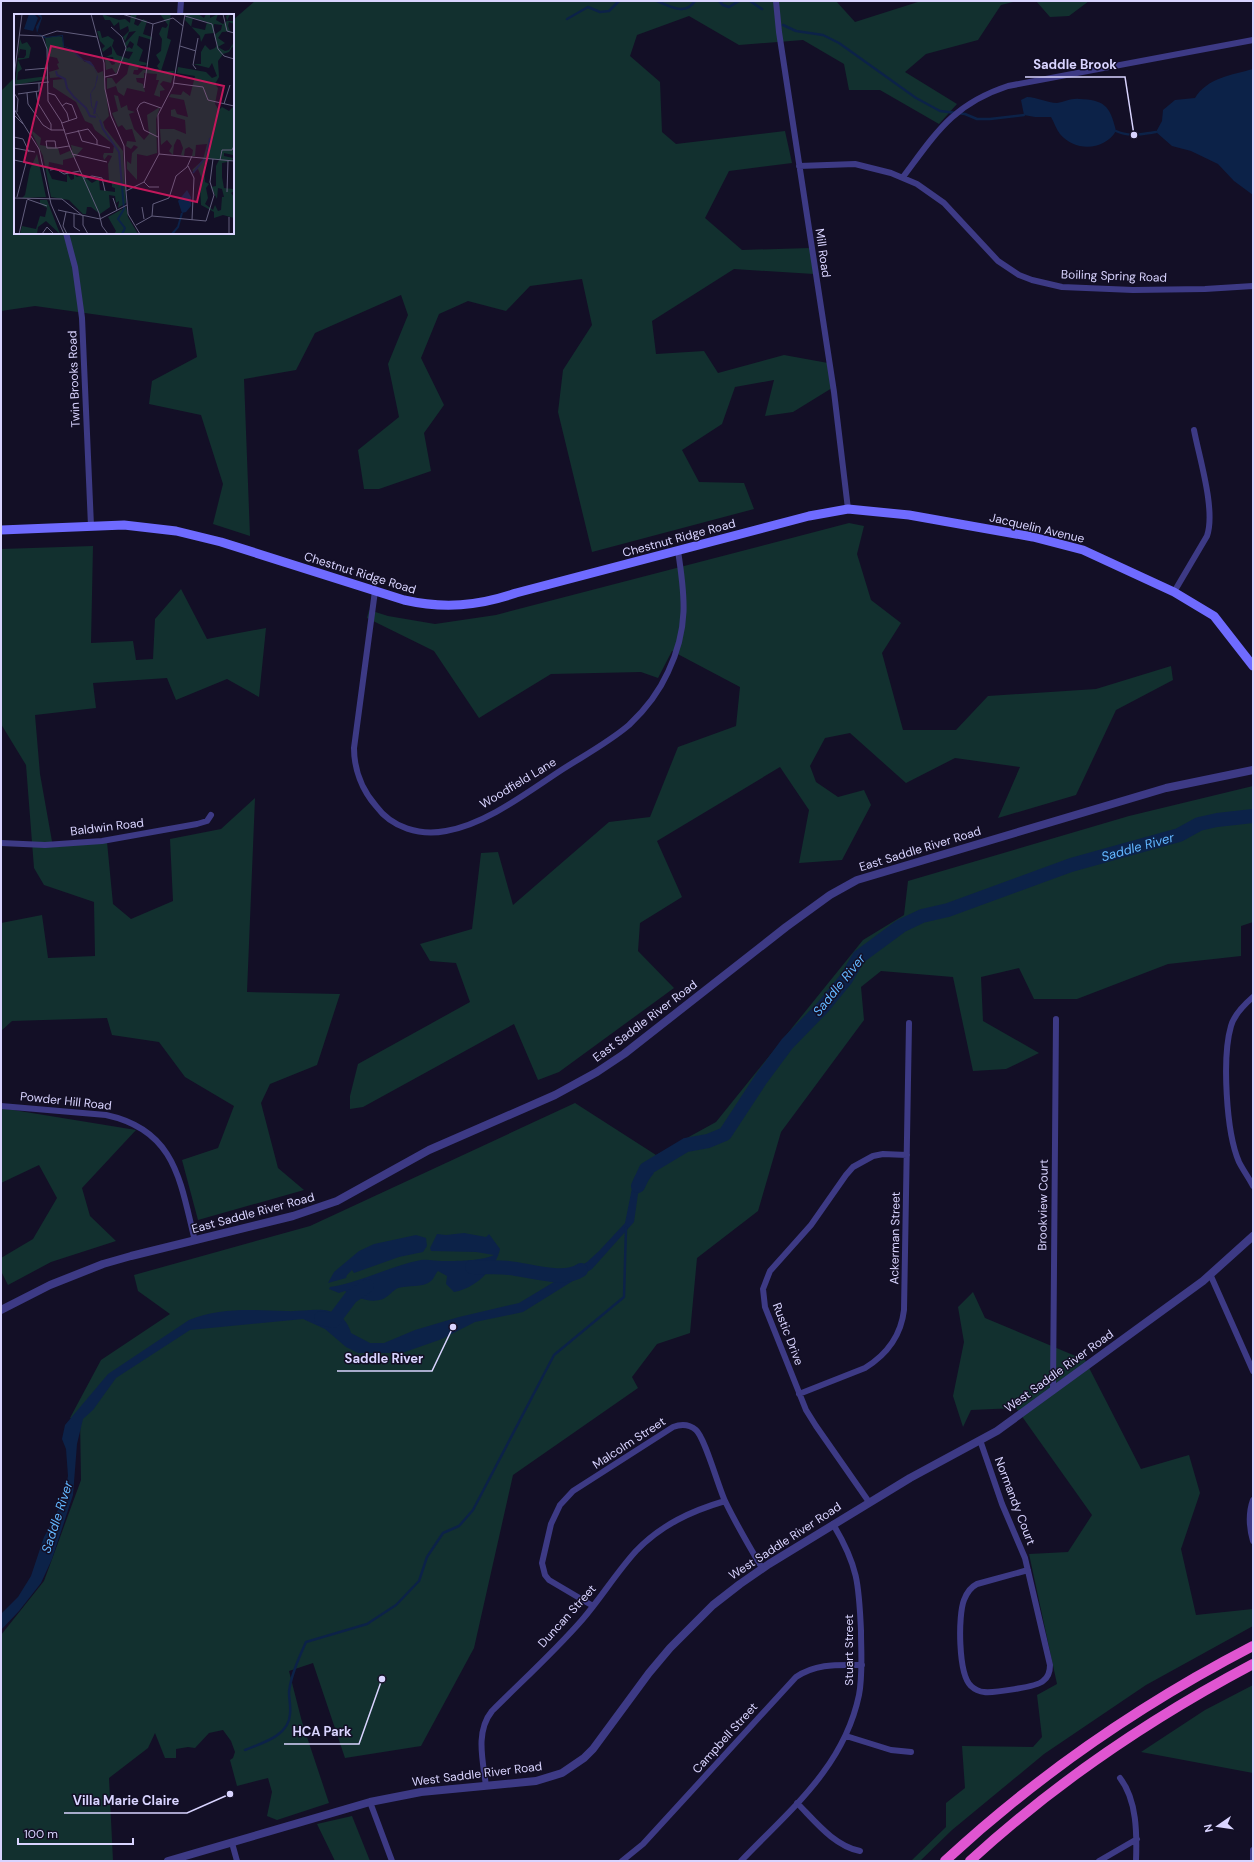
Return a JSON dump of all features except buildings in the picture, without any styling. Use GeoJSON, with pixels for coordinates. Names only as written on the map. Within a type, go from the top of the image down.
{"type":"FeatureCollection","features":[{"type":"Feature","properties":{"kind":"highway"},"geometry":{"type":"LineString","coordinates":[[946,1861],[1017,1798],[1084,1748],[1180,1686],[1253,1646]]}},
{"type":"Feature","properties":{"kind":"highway"},"geometry":{"type":"LineString","coordinates":[[970,1861],[1037,1804],[1110,1750],[1183,1704],[1253,1664]]}},
{"type":"Feature","properties":{"kind":"main road","name":"Chestnut Ridge Road"},"geometry":{"type":"LineString","coordinates":[[1,530],[91,526],[150,527],[195,535],[375,591],[422,604],[459,606],[477,604],[809,516],[848,509]]}},
{"type":"Feature","properties":{"kind":"main road","name":"Jacquelin Avenue"},"geometry":{"type":"LineString","coordinates":[[848,509],[909,515],[1003,531],[1068,545],[1083,550],[1174,592],[1214,616],[1253,666]]}},
{"type":"Feature","properties":{"kind":"street"},"geometry":{"type":"LineString","coordinates":[[180,14],[181,1]]}},
{"type":"Feature","properties":{"kind":"street","name":"Mill Road"},"geometry":{"type":"LineString","coordinates":[[776,1],[779,32],[834,392],[848,509]]}},
{"type":"Feature","properties":{"kind":"street"},"geometry":{"type":"LineString","coordinates":[[903,177],[950,118],[968,104],[991,92],[1008,86],[1253,40]]}},
{"type":"Feature","properties":{"kind":"street","name":"Boiling Spring Road"},"geometry":{"type":"LineString","coordinates":[[799,166],[855,164],[903,177],[930,192],[944,203],[998,261],[1019,275],[1032,280],[1062,287],[1133,290],[1205,289],[1253,286]]}},
{"type":"Feature","properties":{"kind":"street","name":"Twin Brooks Road"},"geometry":{"type":"LineString","coordinates":[[66,234],[75,267],[82,318],[91,526]]}},
{"type":"Feature","properties":{"kind":"street"},"geometry":{"type":"LineString","coordinates":[[1174,592],[1207,536],[1210,528],[1210,512],[1194,430]]}},
{"type":"Feature","properties":{"kind":"street","name":"Woodfield Lane"},"geometry":{"type":"LineString","coordinates":[[375,591],[355,735],[354,760],[358,775],[371,801],[387,819],[408,829],[422,833],[446,831],[474,821],[502,808],[615,735],[643,710],[666,677],[676,654],[684,620],[685,595],[678,551]]}},
{"type":"Feature","properties":{"kind":"street","name":"East Saddle River Road"},"geometry":{"type":"LineString","coordinates":[[1,1310],[50,1285],[76,1274],[131,1256],[293,1216],[337,1201],[430,1150],[577,1084],[628,1051],[786,927],[830,895],[857,880],[1166,788],[1253,770]]}},
{"type":"Feature","properties":{"kind":"street","name":"Baldwin Road"},"geometry":{"type":"LineString","coordinates":[[1,843],[45,845],[102,841],[197,824],[207,821],[212,815]]}},
{"type":"Feature","properties":{"kind":"street"},"geometry":{"type":"LineString","coordinates":[[1253,997],[1236,1016],[1231,1026],[1226,1091],[1229,1117],[1237,1155],[1253,1186]]}},
{"type":"Feature","properties":{"kind":"street","name":"Brookview Court"},"geometry":{"type":"LineString","coordinates":[[1053,1391],[1056,1019]]}},
{"type":"Feature","properties":{"kind":"street","name":"Ackerman Street"},"geometry":{"type":"LineString","coordinates":[[799,1394],[864,1368],[883,1355],[896,1337],[901,1326],[904,1310],[909,1023]]}},
{"type":"Feature","properties":{"kind":"street","name":"Powder Hill Road"},"geometry":{"type":"LineString","coordinates":[[1,1106],[106,1115],[118,1118],[141,1128],[154,1138],[172,1162],[179,1177],[195,1241]]}},
{"type":"Feature","properties":{"kind":"street","name":"Rustic Drive"},"geometry":{"type":"LineString","coordinates":[[869,1502],[816,1426],[799,1394],[765,1307],[763,1298],[766,1280],[770,1271],[811,1225],[846,1174],[853,1167],[873,1156],[883,1154],[907,1154]]}},
{"type":"Feature","properties":{"kind":"street","name":"West Saddle River Road"},"geometry":{"type":"LineString","coordinates":[[168,1861],[370,1802],[421,1792],[536,1781],[549,1778],[573,1766],[593,1749],[649,1673],[670,1648],[713,1606],[762,1568],[833,1524],[910,1478],[997,1431],[1210,1274],[1253,1236]]}},
{"type":"Feature","properties":{"kind":"street"},"geometry":{"type":"LineString","coordinates":[[1210,1274],[1253,1371]]}},
{"type":"Feature","properties":{"kind":"street","name":"Malcolm Street"},"geometry":{"type":"LineString","coordinates":[[593,1606],[549,1580],[542,1569],[542,1562],[555,1515],[560,1506],[573,1491],[673,1427],[685,1425],[696,1430],[700,1436],[725,1501],[740,1532],[762,1568]]}},
{"type":"Feature","properties":{"kind":"street","name":"Normandy Court"},"geometry":{"type":"LineString","coordinates":[[980,1440],[1002,1504],[1025,1558],[1028,1570],[1050,1665],[1050,1672],[1044,1681],[1037,1685],[983,1692],[972,1688],[968,1683],[963,1669],[961,1632],[964,1600],[971,1587],[977,1584],[1028,1570]]}},
{"type":"Feature","properties":{"kind":"street"},"geometry":{"type":"LineString","coordinates":[[1253,1500],[1249,1520],[1253,1541]]}},
{"type":"Feature","properties":{"kind":"street","name":"Duncan Street"},"geometry":{"type":"LineString","coordinates":[[486,1786],[481,1739],[485,1722],[492,1711],[593,1606],[636,1551],[650,1538],[677,1519],[705,1507],[725,1501]]}},
{"type":"Feature","properties":{"kind":"street","name":"Stuart Street"},"geometry":{"type":"LineString","coordinates":[[741,1861],[818,1781],[831,1763],[846,1736],[859,1694],[862,1665],[860,1594],[857,1579],[846,1547],[833,1524]]}},
{"type":"Feature","properties":{"kind":"street","name":"Campbell Street"},"geometry":{"type":"LineString","coordinates":[[622,1861],[642,1844],[796,1677],[805,1671],[823,1665],[862,1665]]}},
{"type":"Feature","properties":{"kind":"street"},"geometry":{"type":"LineString","coordinates":[[846,1736],[891,1750],[911,1752]]}},
{"type":"Feature","properties":{"kind":"street"},"geometry":{"type":"LineString","coordinates":[[1120,1778],[1126,1785],[1130,1799],[1137,1839],[1136,1861]]}},
{"type":"Feature","properties":{"kind":"street"},"geometry":{"type":"LineString","coordinates":[[370,1802],[392,1861]]}},
{"type":"Feature","properties":{"kind":"street"},"geometry":{"type":"LineString","coordinates":[[797,1803],[839,1843],[850,1849],[860,1851]]}},
{"type":"Feature","properties":{"kind":"street"},"geometry":{"type":"LineString","coordinates":[[1099,1861],[1137,1839]]}},
{"type":"Feature","properties":{"kind":"street"},"geometry":{"type":"LineString","coordinates":[[232,1842],[238,1861]]}},
{"type":"Feature","properties":{"kind":"street"},"geometry":{"type":"LineString","coordinates":[[1253,1850],[1253,1861]]}},
{"type":"Feature","properties":{"kind":"green space"},"geometry":{"type":"Polygon","coordinates":[[[255,1],[836,1],[855,22],[921,1],[1017,1],[1001,5],[978,40],[926,54],[905,72],[957,104],[939,124],[880,90],[849,90],[844,64],[803,40],[739,45],[689,16],[637,35],[630,56],[660,82],[662,132],[676,144],[785,131],[792,163],[729,171],[705,218],[742,250],[810,248],[814,274],[734,269],[652,321],[656,354],[704,351],[718,373],[784,355],[828,363],[832,388],[793,412],[765,416],[774,380],[735,387],[722,424],[682,450],[699,482],[744,483],[754,509],[592,552],[558,412],[563,370],[592,325],[582,279],[530,286],[506,311],[468,301],[439,314],[421,358],[444,405],[424,433],[431,471],[379,489],[364,489],[358,450],[399,417],[388,364],[408,315],[401,295],[315,333],[296,370],[244,379],[250,536],[213,524],[223,484],[201,415],[149,404],[152,381],[197,357],[192,328],[35,306],[1,311],[1,91],[14,78],[14,234],[234,234],[234,19],[255,1]]]}},
{"type":"Feature","properties":{"kind":"green space"},"geometry":{"type":"Polygon","coordinates":[[[1036,1],[1089,1],[1069,16],[1050,17],[1036,1]]]}},
{"type":"Feature","properties":{"kind":"green space"},"geometry":{"type":"Polygon","coordinates":[[[849,523],[864,526],[857,554],[871,600],[901,623],[882,653],[903,730],[956,730],[988,696],[1096,689],[1171,666],[1173,680],[1116,710],[1076,795],[998,818],[1020,767],[955,758],[906,783],[850,733],[825,738],[810,766],[816,782],[838,797],[864,790],[871,805],[842,860],[799,863],[809,810],[780,767],[657,841],[682,897],[640,923],[638,951],[674,988],[559,1072],[538,1080],[514,1024],[363,1107],[350,1109],[350,1096],[358,1064],[470,1002],[456,963],[430,961],[420,944],[472,929],[481,853],[498,852],[513,905],[609,822],[650,817],[678,747],[736,726],[740,687],[672,651],[658,678],[641,672],[551,674],[479,718],[434,651],[367,618],[369,610],[388,616],[435,624],[496,615],[849,523]]]}},
{"type":"Feature","properties":{"kind":"green space"},"geometry":{"type":"Polygon","coordinates":[[[93,546],[91,643],[133,641],[136,660],[153,659],[155,619],[181,589],[207,639],[266,628],[259,697],[227,679],[176,700],[167,678],[93,683],[96,708],[35,715],[40,774],[53,847],[107,842],[113,904],[131,919],[173,901],[170,839],[221,829],[255,798],[247,992],[340,994],[317,1065],[270,1084],[261,1103],[278,1168],[304,1190],[198,1220],[182,1160],[218,1148],[234,1106],[185,1077],[159,1042],[112,1035],[107,1018],[12,1021],[1,1031],[1,923],[42,915],[48,958],[95,956],[94,902],[44,885],[34,868],[26,765],[1,724],[1,549],[93,546]]]}},
{"type":"Feature","properties":{"kind":"green space"},"geometry":{"type":"Polygon","coordinates":[[[1253,786],[1253,922],[1241,926],[1241,956],[1168,964],[1077,999],[1034,999],[1019,968],[981,977],[983,1021],[1039,1053],[1006,1069],[973,1071],[953,977],[881,971],[861,987],[864,1020],[781,1132],[758,1211],[697,1258],[690,1333],[657,1344],[632,1377],[638,1388],[513,1475],[474,1648],[421,1746],[345,1758],[313,1663],[289,1671],[302,1722],[329,1803],[277,1820],[267,1816],[272,1792],[268,1778],[237,1786],[230,1760],[233,1758],[235,1752],[231,1741],[223,1730],[209,1733],[195,1748],[188,1747],[176,1749],[176,1758],[165,1758],[155,1733],[148,1748],[109,1778],[113,1861],[1,1861],[1,1635],[44,1581],[81,1480],[80,1418],[70,1418],[101,1360],[170,1314],[138,1291],[134,1275],[310,1226],[575,1103],[656,1155],[716,1122],[863,940],[904,915],[908,881],[1129,816],[1253,786]]]}},
{"type":"Feature","properties":{"kind":"green space"},"geometry":{"type":"Polygon","coordinates":[[[1,1108],[136,1130],[82,1188],[90,1216],[116,1241],[51,1262],[8,1285],[1,1271],[1,1258],[33,1239],[57,1198],[39,1165],[1,1183],[1,1108]]]}},
{"type":"Feature","properties":{"kind":"green space"},"geometry":{"type":"Polygon","coordinates":[[[973,1292],[985,1318],[1085,1360],[1141,1469],[1189,1455],[1200,1493],[1181,1549],[1196,1615],[1253,1609],[1253,1626],[1146,1685],[1044,1754],[952,1830],[920,1861],[911,1861],[946,1827],[946,1803],[965,1788],[962,1746],[1033,1747],[1042,1737],[1037,1695],[1057,1684],[1029,1554],[1068,1552],[1092,1515],[1016,1408],[971,1410],[963,1427],[953,1396],[964,1342],[958,1307],[973,1292]]]}},
{"type":"Feature","properties":{"kind":"green space"},"geometry":{"type":"Polygon","coordinates":[[[1253,1685],[1253,1773],[1141,1752],[1205,1710],[1253,1685]]]}},
{"type":"Feature","properties":{"kind":"green space"},"geometry":{"type":"Polygon","coordinates":[[[352,1816],[370,1861],[335,1861],[317,1824],[352,1816]]]}},
{"type":"Feature","properties":{"kind":"water"},"geometry":{"type":"Polygon","coordinates":[[[1253,69],[1253,195],[1234,181],[1218,164],[1191,151],[1172,146],[1156,132],[1162,121],[1163,110],[1175,100],[1195,98],[1206,86],[1221,78],[1253,69]]]}},
{"type":"Feature","properties":{"kind":"water"},"geometry":{"type":"Polygon","coordinates":[[[1027,97],[1053,103],[1076,99],[1100,103],[1105,106],[1111,115],[1116,131],[1111,138],[1097,145],[1089,147],[1073,144],[1060,134],[1051,117],[1024,115],[1021,100],[1027,97]]]}},
{"type":"Feature","properties":{"kind":"water"},"geometry":{"type":"Polygon","coordinates":[[[643,1168],[654,1173],[638,1194],[634,1222],[592,1269],[523,1312],[475,1322],[442,1339],[402,1353],[358,1353],[346,1347],[325,1329],[303,1319],[190,1330],[116,1378],[93,1410],[83,1419],[77,1444],[73,1495],[52,1559],[41,1583],[19,1611],[1,1630],[1,1614],[18,1597],[31,1576],[44,1537],[54,1519],[65,1493],[68,1476],[66,1449],[62,1439],[65,1425],[108,1374],[189,1320],[213,1313],[237,1310],[329,1311],[337,1314],[343,1319],[348,1325],[351,1333],[370,1343],[384,1343],[415,1330],[459,1317],[519,1303],[587,1262],[625,1223],[634,1178],[643,1168]]]}},
{"type":"Feature","properties":{"kind":"water"},"geometry":{"type":"Polygon","coordinates":[[[464,1233],[486,1237],[489,1234],[500,1249],[494,1264],[489,1271],[469,1287],[462,1290],[454,1292],[446,1284],[447,1276],[438,1271],[432,1280],[424,1285],[398,1288],[385,1298],[373,1301],[363,1299],[345,1291],[339,1293],[329,1289],[330,1287],[353,1282],[398,1266],[421,1260],[469,1260],[494,1255],[476,1252],[431,1251],[430,1248],[437,1234],[446,1235],[464,1233]]]}},
{"type":"Feature","properties":{"kind":"water"},"geometry":{"type":"Polygon","coordinates":[[[416,1235],[426,1238],[427,1246],[423,1252],[399,1257],[354,1273],[352,1270],[346,1278],[328,1283],[334,1272],[359,1251],[374,1244],[416,1235]]]}},
{"type":"Feature","properties":{"kind":"waterway"},"geometry":{"type":"LineString","coordinates":[[567,19],[588,7],[600,12],[609,11],[619,1]]}},
{"type":"Feature","properties":{"kind":"waterway"},"geometry":{"type":"LineString","coordinates":[[657,1],[682,9],[691,6],[695,1]]}},
{"type":"Feature","properties":{"kind":"waterway"},"geometry":{"type":"LineString","coordinates":[[719,1],[723,5],[729,7],[739,1]]}},
{"type":"Feature","properties":{"kind":"waterway"},"geometry":{"type":"LineString","coordinates":[[750,1],[762,9]]}},
{"type":"Feature","properties":{"kind":"waterway"},"geometry":{"type":"LineString","coordinates":[[783,25],[796,31],[823,35],[839,43],[916,98],[940,111],[965,114],[977,119],[1024,115]]}},
{"type":"Feature","properties":{"kind":"waterway"},"geometry":{"type":"LineString","coordinates":[[1116,131],[1125,134],[1156,132]]}},
{"type":"Feature","properties":{"kind":"waterway","name":"Saddle River"},"geometry":{"type":"LineString","coordinates":[[638,1186],[646,1169],[686,1145],[708,1141],[725,1134],[761,1079],[787,1044],[823,1007],[846,979],[859,957],[901,926],[922,916],[948,910],[1071,865],[1179,835],[1199,824],[1217,820],[1253,816]]}},
{"type":"Feature","properties":{"kind":"waterway"},"geometry":{"type":"LineString","coordinates":[[245,1750],[274,1738],[285,1728],[290,1714],[289,1692],[292,1679],[306,1642],[367,1624],[396,1605],[419,1581],[427,1557],[443,1533],[459,1526],[473,1510],[554,1355],[624,1297],[626,1228]]}},
{"type":"Feature","properties":{"kind":"waterway","name":"Saddle River"},"geometry":{"type":"LineString","coordinates":[[472,1267],[509,1268],[556,1275],[565,1275],[581,1270]]}},
{"type":"Feature","properties":{"kind":"waterway","name":"Saddle River"},"geometry":{"type":"LineString","coordinates":[[321,1318],[333,1321],[351,1297],[367,1286]]}},
{"type":"Feature","properties":{"kind":"place","name":"Saddle Brook"},"geometry":{"type":"Point","coordinates":[1134,135]}},
{"type":"Feature","properties":{"kind":"place","name":"Saddle River"},"geometry":{"type":"Point","coordinates":[453,1327]}},
{"type":"Feature","properties":{"kind":"place","name":"HCA Park"},"geometry":{"type":"Point","coordinates":[382,1679]}},
{"type":"Feature","properties":{"kind":"place","name":"Villa Marie Claire"},"geometry":{"type":"Point","coordinates":[230,1794]}}]}
